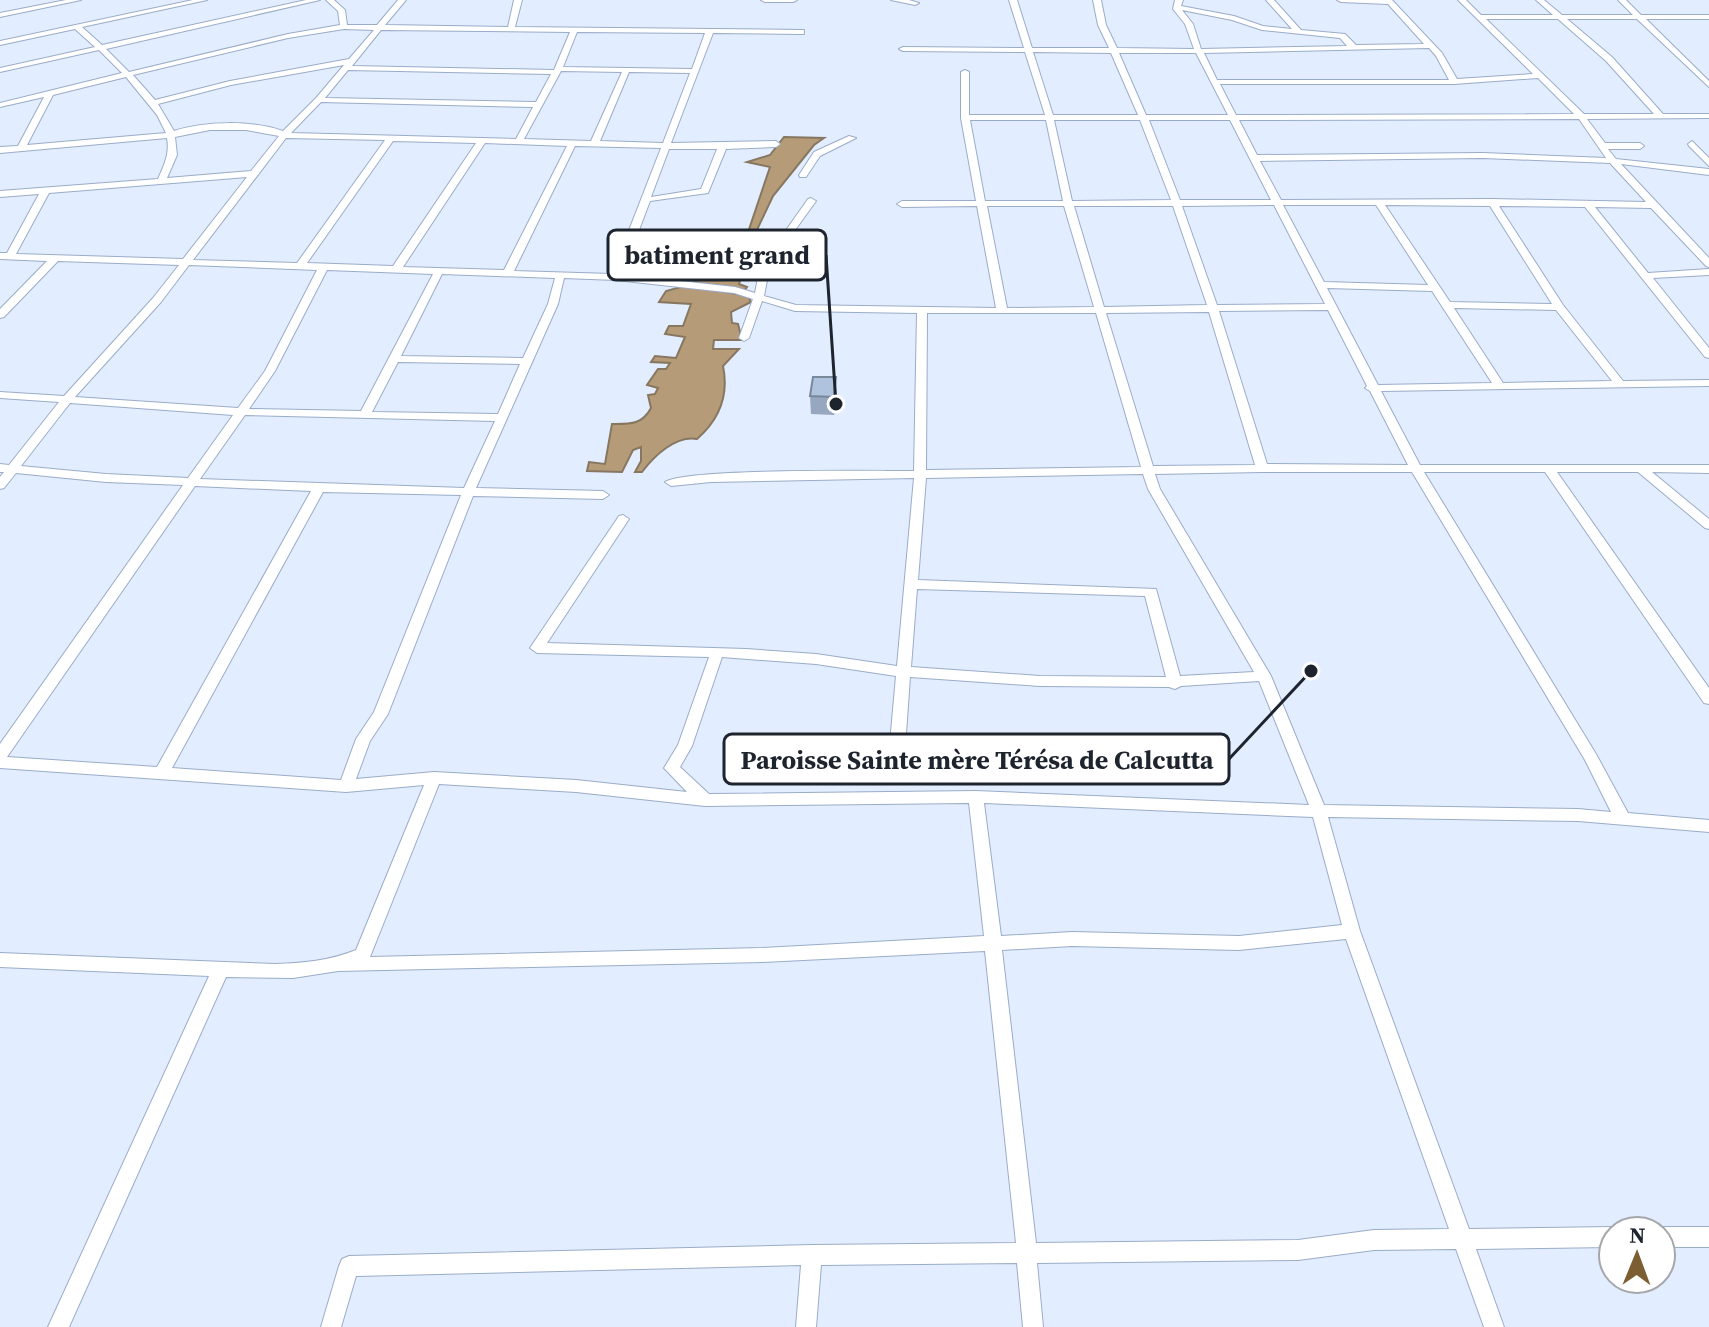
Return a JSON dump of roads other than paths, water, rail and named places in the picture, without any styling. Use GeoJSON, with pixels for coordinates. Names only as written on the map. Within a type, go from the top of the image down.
{"type":"FeatureCollection","features":[{"type":"Feature","properties":{"kind":"street"},"geometry":{"type":"LineString","coordinates":[[0,15],[77,0]]}},
{"type":"Feature","properties":{"kind":"street"},"geometry":{"type":"LineString","coordinates":[[0,43],[203,0]]}},
{"type":"Feature","properties":{"kind":"street"},"geometry":{"type":"LineString","coordinates":[[0,70],[316,0]]}},
{"type":"Feature","properties":{"kind":"street"},"geometry":{"type":"LineString","coordinates":[[330,0],[341,10],[344,27]]}},
{"type":"Feature","properties":{"kind":"street"},"geometry":{"type":"LineString","coordinates":[[0,485],[7,468],[157,300],[284,135],[319,100],[402,0]]}},
{"type":"Feature","properties":{"kind":"street"},"geometry":{"type":"LineString","coordinates":[[511,29],[518,0]]}},
{"type":"Feature","properties":{"kind":"street"},"geometry":{"type":"LineString","coordinates":[[765,0],[793,0]]}},
{"type":"Feature","properties":{"kind":"street"},"geometry":{"type":"LineString","coordinates":[[895,0],[915,3]]}},
{"type":"Feature","properties":{"kind":"street"},"geometry":{"type":"LineString","coordinates":[[1013,0],[1050,119],[1068,203],[1154,489],[1264,676],[1319,811],[1352,931],[1494,1327]]}},
{"type":"Feature","properties":{"kind":"street"},"geometry":{"type":"LineString","coordinates":[[1097,0],[1102,25],[1177,202],[1214,308],[1262,468]]}},
{"type":"Feature","properties":{"kind":"street"},"geometry":{"type":"LineString","coordinates":[[1270,0],[1300,33]]}},
{"type":"Feature","properties":{"kind":"street"},"geometry":{"type":"LineString","coordinates":[[1341,0],[1389,1],[1430,46],[1454,82]]}},
{"type":"Feature","properties":{"kind":"street"},"geometry":{"type":"LineString","coordinates":[[1462,0],[1582,117],[1612,160],[1709,264]]}},
{"type":"Feature","properties":{"kind":"street"},"geometry":{"type":"LineString","coordinates":[[1540,0],[1609,59],[1661,116]]}},
{"type":"Feature","properties":{"kind":"street"},"geometry":{"type":"LineString","coordinates":[[1622,0],[1709,85]]}},
{"type":"Feature","properties":{"kind":"street"},"geometry":{"type":"LineString","coordinates":[[1178,3],[1262,28],[1342,36],[1353,47]]}},
{"type":"Feature","properties":{"kind":"street"},"geometry":{"type":"LineString","coordinates":[[1178,3],[1371,388],[1416,469],[1591,758],[1622,817]]}},
{"type":"Feature","properties":{"kind":"street"},"geometry":{"type":"LineString","coordinates":[[54,5],[62,12]]}},
{"type":"Feature","properties":{"kind":"street"},"geometry":{"type":"LineString","coordinates":[[1695,17],[1709,10]]}},
{"type":"Feature","properties":{"kind":"street"},"geometry":{"type":"LineString","coordinates":[[1479,17],[1709,17]]}},
{"type":"Feature","properties":{"kind":"street"},"geometry":{"type":"LineString","coordinates":[[69,19],[154,103],[172,135],[174,150],[161,181]]}},
{"type":"Feature","properties":{"kind":"street"},"geometry":{"type":"LineString","coordinates":[[0,105],[288,36],[344,27],[801,32]]}},
{"type":"Feature","properties":{"kind":"street"},"geometry":{"type":"LineString","coordinates":[[519,141],[557,71],[574,30]]}},
{"type":"Feature","properties":{"kind":"street"},"geometry":{"type":"LineString","coordinates":[[616,277],[710,31]]}},
{"type":"Feature","properties":{"kind":"street"},"geometry":{"type":"LineString","coordinates":[[903,49],[1200,51],[1430,46]]}},
{"type":"Feature","properties":{"kind":"street"},"geometry":{"type":"LineString","coordinates":[[154,103],[230,83],[349,64],[557,71],[694,71]]}},
{"type":"Feature","properties":{"kind":"street"},"geometry":{"type":"LineString","coordinates":[[595,143],[626,71]]}},
{"type":"Feature","properties":{"kind":"street"},"geometry":{"type":"LineString","coordinates":[[965,72],[965,118],[1002,311]]}},
{"type":"Feature","properties":{"kind":"street"},"geometry":{"type":"LineString","coordinates":[[1216,82],[1454,82],[1539,76]]}},
{"type":"Feature","properties":{"kind":"street"},"geometry":{"type":"LineString","coordinates":[[21,149],[50,93]]}},
{"type":"Feature","properties":{"kind":"street"},"geometry":{"type":"LineString","coordinates":[[319,100],[538,105]]}},
{"type":"Feature","properties":{"kind":"street"},"geometry":{"type":"LineString","coordinates":[[965,118],[1709,116]]}},
{"type":"Feature","properties":{"kind":"street"},"geometry":{"type":"LineString","coordinates":[[0,150],[172,135],[181,129],[277,129],[284,135],[668,146],[776,144]]}},
{"type":"Feature","properties":{"kind":"street"},"geometry":{"type":"LineString","coordinates":[[300,266],[391,138]]}},
{"type":"Feature","properties":{"kind":"street"},"geometry":{"type":"LineString","coordinates":[[803,175],[817,154],[852,138]]}},
{"type":"Feature","properties":{"kind":"street"},"geometry":{"type":"LineString","coordinates":[[396,270],[482,141]]}},
{"type":"Feature","properties":{"kind":"street"},"geometry":{"type":"LineString","coordinates":[[507,274],[573,142]]}},
{"type":"Feature","properties":{"kind":"street"},"geometry":{"type":"LineString","coordinates":[[1709,144],[1692,144],[1709,163]]}},
{"type":"Feature","properties":{"kind":"street"},"geometry":{"type":"LineString","coordinates":[[1605,146],[1640,146]]}},
{"type":"Feature","properties":{"kind":"street"},"geometry":{"type":"LineString","coordinates":[[653,199],[705,191],[722,147]]}},
{"type":"Feature","properties":{"kind":"street"},"geometry":{"type":"LineString","coordinates":[[1255,158],[1529,156],[1612,160],[1709,172]]}},
{"type":"Feature","properties":{"kind":"street"},"geometry":{"type":"LineString","coordinates":[[0,194],[253,174]]}},
{"type":"Feature","properties":{"kind":"street"},"geometry":{"type":"LineString","coordinates":[[46,190],[5,256],[616,277],[710,286],[795,308],[1002,311],[1330,307]]}},
{"type":"Feature","properties":{"kind":"street"},"geometry":{"type":"LineString","coordinates":[[744,338],[759,297],[769,247],[780,245],[811,201]]}},
{"type":"Feature","properties":{"kind":"street"},"geometry":{"type":"LineString","coordinates":[[1379,202],[1499,385]]}},
{"type":"Feature","properties":{"kind":"street"},"geometry":{"type":"LineString","coordinates":[[902,204],[1492,202],[1652,205]]}},
{"type":"Feature","properties":{"kind":"street"},"geometry":{"type":"LineString","coordinates":[[1492,202],[1559,307],[1619,383]]}},
{"type":"Feature","properties":{"kind":"street"},"geometry":{"type":"LineString","coordinates":[[1589,206],[1709,355]]}},
{"type":"Feature","properties":{"kind":"street"},"geometry":{"type":"LineString","coordinates":[[655,281],[678,248],[729,250]]}},
{"type":"Feature","properties":{"kind":"street"},"geometry":{"type":"LineString","coordinates":[[0,315],[55,258]]}},
{"type":"Feature","properties":{"kind":"street"},"geometry":{"type":"LineString","coordinates":[[0,755],[270,371],[324,266]]}},
{"type":"Feature","properties":{"kind":"street"},"geometry":{"type":"LineString","coordinates":[[365,415],[439,271]]}},
{"type":"Feature","properties":{"kind":"street"},"geometry":{"type":"LineString","coordinates":[[1644,276],[1709,272]]}},
{"type":"Feature","properties":{"kind":"street"},"geometry":{"type":"LineString","coordinates":[[346,786],[363,739],[381,714],[468,493],[553,304],[560,276]]}},
{"type":"Feature","properties":{"kind":"street"},"geometry":{"type":"LineString","coordinates":[[1321,285],[1437,288]]}},
{"type":"Feature","properties":{"kind":"street"},"geometry":{"type":"LineString","coordinates":[[1447,305],[1559,307]]}},
{"type":"Feature","properties":{"kind":"street"},"geometry":{"type":"LineString","coordinates":[[895,776],[920,474],[922,309]]}},
{"type":"Feature","properties":{"kind":"street"},"geometry":{"type":"LineString","coordinates":[[392,359],[525,361]]}},
{"type":"Feature","properties":{"kind":"street"},"geometry":{"type":"LineString","coordinates":[[1371,388],[1709,383]]}},
{"type":"Feature","properties":{"kind":"street"},"geometry":{"type":"LineString","coordinates":[[0,395],[242,412],[501,418]]}},
{"type":"Feature","properties":{"kind":"street"},"geometry":{"type":"LineString","coordinates":[[7,468],[319,488],[603,495]]}},
{"type":"Feature","properties":{"kind":"street"},"geometry":{"type":"LineString","coordinates":[[671,482],[703,478],[1262,468],[1709,469]]}},
{"type":"Feature","properties":{"kind":"street"},"geometry":{"type":"LineString","coordinates":[[1549,470],[1709,699]]}},
{"type":"Feature","properties":{"kind":"street"},"geometry":{"type":"LineString","coordinates":[[1642,470],[1709,525]]}},
{"type":"Feature","properties":{"kind":"street"},"geometry":{"type":"LineString","coordinates":[[162,772],[319,488]]}},
{"type":"Feature","properties":{"kind":"street"},"geometry":{"type":"LineString","coordinates":[[623,519],[537,648],[717,652],[817,659],[905,672],[1175,684],[1264,676]]}},
{"type":"Feature","properties":{"kind":"street"},"geometry":{"type":"LineString","coordinates":[[911,584],[1151,592],[1175,684]]}},
{"type":"Feature","properties":{"kind":"street"},"geometry":{"type":"LineString","coordinates":[[705,800],[672,768],[685,746],[717,652]]}},
{"type":"Feature","properties":{"kind":"street"},"geometry":{"type":"LineString","coordinates":[[0,762],[346,786],[434,778],[576,786],[705,800],[976,797],[1319,811],[1622,817],[1709,826]]}},
{"type":"Feature","properties":{"kind":"street"},"geometry":{"type":"LineString","coordinates":[[341,965],[362,955],[434,778]]}},
{"type":"Feature","properties":{"kind":"street"},"geometry":{"type":"LineString","coordinates":[[976,797],[1018,1157],[1033,1327]]}},
{"type":"Feature","properties":{"kind":"street"},"geometry":{"type":"LineString","coordinates":[[0,960],[307,970],[341,965],[763,955],[991,941],[1239,943],[1352,931]]}},
{"type":"Feature","properties":{"kind":"street"},"geometry":{"type":"LineString","coordinates":[[58,1327],[221,969]]}},
{"type":"Feature","properties":{"kind":"street"},"geometry":{"type":"LineString","coordinates":[[331,1327],[349,1266],[812,1255],[1298,1250],[1374,1240],[1597,1237]]}},
{"type":"Feature","properties":{"kind":"street"},"geometry":{"type":"LineString","coordinates":[[1677,1237],[1709,1237]]}},
{"type":"Feature","properties":{"kind":"street"},"geometry":{"type":"LineString","coordinates":[[806,1327],[812,1255]]}},
{"type":"Feature","properties":{"kind":"place","name":"batiment grand"},"geometry":{"type":"Point","coordinates":[836,404]}},
{"type":"Feature","properties":{"kind":"place","name":"Paroisse Sainte mère Térésa de Calcutta"},"geometry":{"type":"Point","coordinates":[1311,671]}}]}
